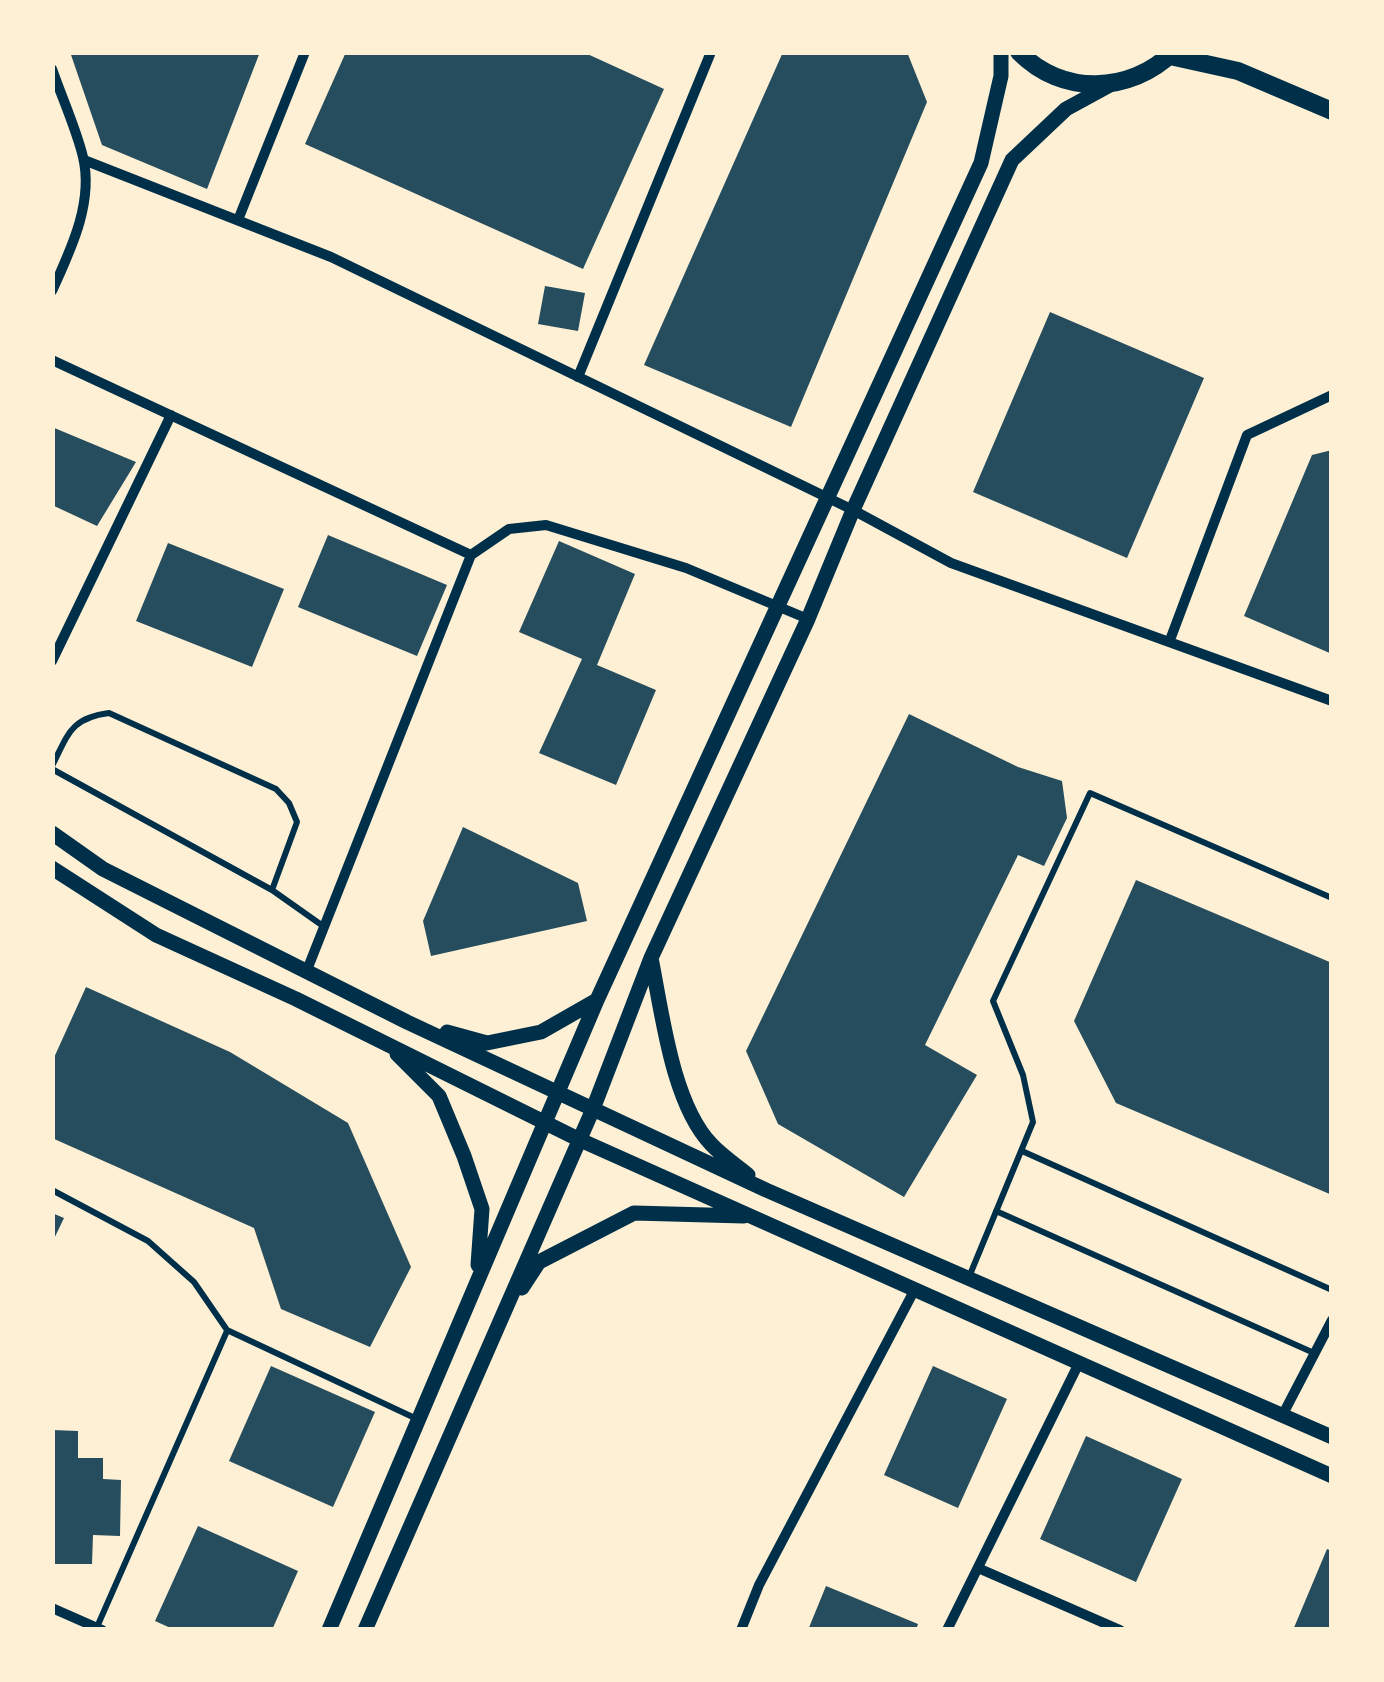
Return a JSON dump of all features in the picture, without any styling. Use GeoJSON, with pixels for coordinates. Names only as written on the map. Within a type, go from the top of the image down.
{"type":"FeatureCollection","features":[{"type":"Feature","properties":{"kind":"main road"},"geometry":{"type":"LineString","coordinates":[[1019,52],[1045,72],[1066,82],[1088,86],[1111,84],[1152,70],[1172,54],[1238,70],[1332,111]]}},
{"type":"Feature","properties":{"kind":"street"},"geometry":{"type":"LineString","coordinates":[[238,220],[305,52]]}},
{"type":"Feature","properties":{"kind":"street"},"geometry":{"type":"LineString","coordinates":[[578,377],[711,52]]}},
{"type":"Feature","properties":{"kind":"street"},"geometry":{"type":"LineString","coordinates":[[329,1630],[556,1091],[981,164],[1000,76],[1000,52]]}},
{"type":"Feature","properties":{"kind":"street"},"geometry":{"type":"LineString","coordinates":[[52,69],[84,160],[84,196],[76,236],[52,292]]}},
{"type":"Feature","properties":{"kind":"street"},"geometry":{"type":"LineString","coordinates":[[365,1630],[593,1109],[651,958],[808,619],[852,510],[1012,160],[1066,108],[1111,84]]}},
{"type":"Feature","properties":{"kind":"street"},"geometry":{"type":"LineString","coordinates":[[84,160],[331,257],[829,498],[951,562],[1332,701]]}},
{"type":"Feature","properties":{"kind":"street"},"geometry":{"type":"LineString","coordinates":[[52,360],[471,555]]}},
{"type":"Feature","properties":{"kind":"street"},"geometry":{"type":"LineString","coordinates":[[1170,640],[1247,435],[1332,396]]}},
{"type":"Feature","properties":{"kind":"street"},"geometry":{"type":"LineString","coordinates":[[52,661],[172,415]]}},
{"type":"Feature","properties":{"kind":"street"},"geometry":{"type":"LineString","coordinates":[[307,970],[471,555],[509,529],[546,524],[686,568],[808,619]]}},
{"type":"Feature","properties":{"kind":"street"},"geometry":{"type":"LineString","coordinates":[[52,833],[103,869],[407,1022],[766,1190],[1332,1437]]}},
{"type":"Feature","properties":{"kind":"street"},"geometry":{"type":"LineString","coordinates":[[53,871],[156,936],[578,1139],[1332,1476]]}},
{"type":"Feature","properties":{"kind":"street"},"geometry":{"type":"LineString","coordinates":[[651,958],[672,1056],[688,1107],[709,1143],[766,1190]]}},
{"type":"Feature","properties":{"kind":"street"},"geometry":{"type":"LineString","coordinates":[[407,1022],[487,1043],[541,1032],[597,1000]]}},
{"type":"Feature","properties":{"kind":"street"},"geometry":{"type":"LineString","coordinates":[[387,1044],[438,1096],[464,1156],[482,1208],[478,1278]]}},
{"type":"Feature","properties":{"kind":"street"},"geometry":{"type":"LineString","coordinates":[[498,1324],[539,1262],[634,1213],[754,1216]]}},
{"type":"Feature","properties":{"kind":"street"},"geometry":{"type":"LineString","coordinates":[[742,1630],[759,1585],[915,1289]]}},
{"type":"Feature","properties":{"kind":"street"},"geometry":{"type":"LineString","coordinates":[[1282,1416],[1332,1320]]}},
{"type":"Feature","properties":{"kind":"street"},"geometry":{"type":"LineString","coordinates":[[947,1630],[1078,1363]]}},
{"type":"Feature","properties":{"kind":"street"},"geometry":{"type":"LineString","coordinates":[[978,1568],[1120,1630]]}},
{"type":"Feature","properties":{"kind":"street"},"geometry":{"type":"LineString","coordinates":[[52,1608],[100,1628]]}},
{"type":"Feature","properties":{"kind":"lane"},"geometry":{"type":"LineString","coordinates":[[272,890],[297,822],[289,803],[276,789],[108,713],[87,716],[73,726],[52,767],[272,890],[324,927]]}},
{"type":"Feature","properties":{"kind":"lane"},"geometry":{"type":"LineString","coordinates":[[968,1277],[1033,1122],[1023,1075],[993,1001],[1090,793],[1332,898]]}},
{"type":"Feature","properties":{"kind":"lane"},"geometry":{"type":"LineString","coordinates":[[1022,1151],[1332,1290]]}},
{"type":"Feature","properties":{"kind":"lane"},"geometry":{"type":"LineString","coordinates":[[52,1190],[148,1241],[194,1282],[227,1330],[418,1419]]}},
{"type":"Feature","properties":{"kind":"lane"},"geometry":{"type":"LineString","coordinates":[[996,1210],[1316,1354]]}},
{"type":"Feature","properties":{"kind":"lane"},"geometry":{"type":"LineString","coordinates":[[100,1628],[227,1330]]}},
{"type":"Feature","properties":{"kind":"building"},"geometry":{"type":"Polygon","coordinates":[[[70,52],[260,52],[207,189],[102,145],[70,52]]]}},
{"type":"Feature","properties":{"kind":"building"},"geometry":{"type":"Polygon","coordinates":[[[346,52],[583,52],[664,89],[583,269],[305,144],[346,52]]]}},
{"type":"Feature","properties":{"kind":"building"},"geometry":{"type":"Polygon","coordinates":[[[783,52],[907,52],[927,102],[791,427],[644,365],[783,52]]]}},
{"type":"Feature","properties":{"kind":"building"},"geometry":{"type":"Polygon","coordinates":[[[545,286],[585,293],[578,331],[538,324],[545,286]]]}},
{"type":"Feature","properties":{"kind":"building"},"geometry":{"type":"Polygon","coordinates":[[[1050,312],[1204,378],[1127,558],[973,492],[1050,312]]]}},
{"type":"Feature","properties":{"kind":"building"},"geometry":{"type":"Polygon","coordinates":[[[52,427],[136,462],[97,526],[52,505],[52,427]]]}},
{"type":"Feature","properties":{"kind":"building"},"geometry":{"type":"Polygon","coordinates":[[[1332,450],[1332,654],[1244,616],[1312,455],[1332,450]]]}},
{"type":"Feature","properties":{"kind":"building"},"geometry":{"type":"Polygon","coordinates":[[[328,535],[447,585],[417,656],[298,607],[328,535]]]}},
{"type":"Feature","properties":{"kind":"building"},"geometry":{"type":"Polygon","coordinates":[[[559,541],[635,574],[597,665],[656,690],[616,785],[539,753],[582,659],[519,632],[559,541]]]}},
{"type":"Feature","properties":{"kind":"building"},"geometry":{"type":"Polygon","coordinates":[[[168,543],[284,589],[252,667],[136,621],[168,543]]]}},
{"type":"Feature","properties":{"kind":"building"},"geometry":{"type":"Polygon","coordinates":[[[909,714],[1018,767],[1062,781],[1067,818],[1044,866],[1018,855],[925,1045],[977,1075],[904,1197],[778,1124],[746,1051],[909,714]]]}},
{"type":"Feature","properties":{"kind":"building"},"geometry":{"type":"Polygon","coordinates":[[[463,827],[578,883],[587,921],[431,956],[423,921],[463,827]]]}},
{"type":"Feature","properties":{"kind":"building"},"geometry":{"type":"Polygon","coordinates":[[[1136,880],[1332,963],[1332,1195],[1116,1103],[1074,1021],[1136,880]]]}},
{"type":"Feature","properties":{"kind":"building"},"geometry":{"type":"Polygon","coordinates":[[[86,987],[230,1052],[348,1123],[411,1267],[370,1347],[281,1309],[254,1228],[52,1138],[52,1062],[86,987]]]}},
{"type":"Feature","properties":{"kind":"building"},"geometry":{"type":"Polygon","coordinates":[[[52,1213],[64,1218],[52,1243],[52,1213]]]}},
{"type":"Feature","properties":{"kind":"building"},"geometry":{"type":"Polygon","coordinates":[[[271,1366],[375,1412],[333,1507],[229,1461],[271,1366]]]}},
{"type":"Feature","properties":{"kind":"building"},"geometry":{"type":"Polygon","coordinates":[[[933,1366],[1007,1399],[958,1508],[884,1475],[933,1366]]]}},
{"type":"Feature","properties":{"kind":"building"},"geometry":{"type":"Polygon","coordinates":[[[52,1430],[78,1431],[78,1458],[103,1458],[103,1479],[121,1480],[120,1536],[93,1535],[92,1564],[52,1564],[52,1430]]]}},
{"type":"Feature","properties":{"kind":"building"},"geometry":{"type":"Polygon","coordinates":[[[1086,1436],[1182,1479],[1136,1582],[1040,1539],[1086,1436]]]}},
{"type":"Feature","properties":{"kind":"building"},"geometry":{"type":"Polygon","coordinates":[[[198,1526],[298,1571],[272,1630],[175,1630],[155,1621],[198,1526]]]}},
{"type":"Feature","properties":{"kind":"building"},"geometry":{"type":"Polygon","coordinates":[[[1327,1549],[1332,1551],[1332,1630],[1293,1630],[1327,1549]]]}},
{"type":"Feature","properties":{"kind":"building"},"geometry":{"type":"Polygon","coordinates":[[[826,1586],[918,1624],[916,1630],[808,1630],[826,1586]]]}}]}
